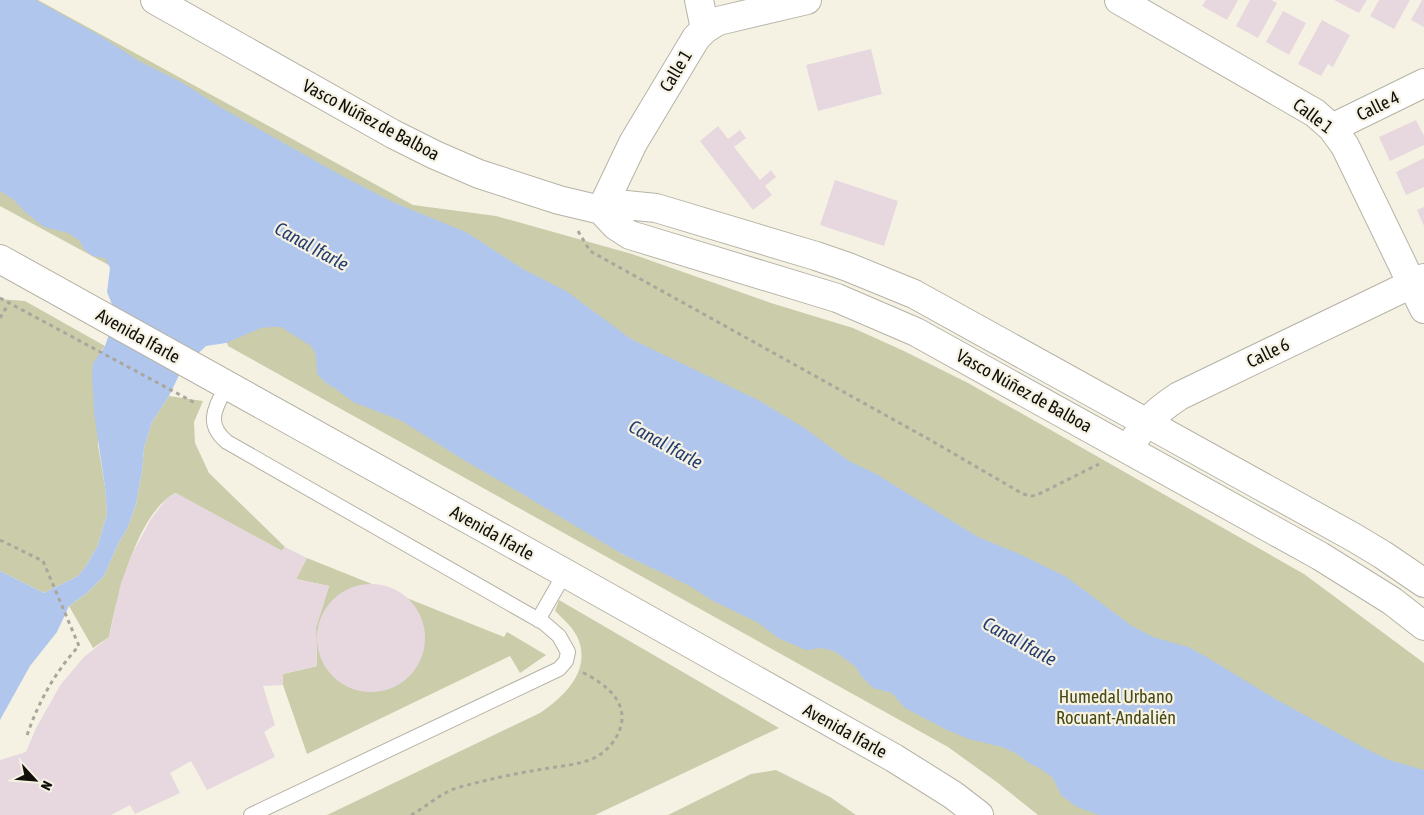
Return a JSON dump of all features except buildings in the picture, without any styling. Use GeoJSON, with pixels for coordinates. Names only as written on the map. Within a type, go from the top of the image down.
{"type":"FeatureCollection","features":[{"type":"Feature","properties":{"kind":"street","name":"Vasco Núñez de Balboa"},"geometry":{"type":"LineString","coordinates":[[155,0],[340,105],[435,155],[479,174],[559,200],[600,210],[626,205],[656,208],[816,256],[856,270],[922,298],[1353,537],[1424,583]]}},
{"type":"Feature","properties":{"kind":"street"},"geometry":{"type":"LineString","coordinates":[[699,0],[705,29]]}},
{"type":"Feature","properties":{"kind":"street","name":"Calle 1"},"geometry":{"type":"LineString","coordinates":[[600,210],[633,143],[696,38],[705,29],[718,21],[807,0]]}},
{"type":"Feature","properties":{"kind":"street","name":"Calle 1"},"geometry":{"type":"LineString","coordinates":[[1119,0],[1315,113],[1332,128],[1345,146],[1418,281],[1424,309]]}},
{"type":"Feature","properties":{"kind":"street","name":"Calle 4"},"geometry":{"type":"LineString","coordinates":[[1332,128],[1424,83]]}},
{"type":"Feature","properties":{"kind":"street","name":"Vasco Núñez de Balboa"},"geometry":{"type":"LineString","coordinates":[[600,210],[616,226],[630,235],[814,290],[875,313],[916,332],[1356,578],[1424,626]]}},
{"type":"Feature","properties":{"kind":"street","name":"Avenida Ifarle"},"geometry":{"type":"LineString","coordinates":[[0,259],[565,573],[924,776],[979,815]]}},
{"type":"Feature","properties":{"kind":"street","name":"Calle 6"},"geometry":{"type":"LineString","coordinates":[[1128,449],[1146,421],[1164,406],[1192,389],[1418,281]]}},
{"type":"Feature","properties":{"kind":"lane"},"geometry":{"type":"LineString","coordinates":[[228,385],[218,405],[213,423],[227,442],[538,620],[554,630],[565,644],[568,652],[564,663],[559,669],[251,815]]}},
{"type":"Feature","properties":{"kind":"lane"},"geometry":{"type":"LineString","coordinates":[[538,620],[565,573]]}},
{"type":"Feature","properties":{"kind":"path"},"geometry":{"type":"LineString","coordinates":[[559,200],[590,251],[932,441],[1023,494],[1037,495],[1128,449]]}},
{"type":"Feature","properties":{"kind":"path"},"geometry":{"type":"LineString","coordinates":[[0,298],[184,396]]}},
{"type":"Feature","properties":{"kind":"path"},"geometry":{"type":"LineString","coordinates":[[0,318],[9,303]]}},
{"type":"Feature","properties":{"kind":"path"},"geometry":{"type":"LineString","coordinates":[[0,540],[43,561],[79,646],[57,673],[47,689],[26,738]]}},
{"type":"Feature","properties":{"kind":"path"},"geometry":{"type":"LineString","coordinates":[[411,815],[449,791],[520,773],[583,762],[595,758],[605,751],[613,742],[622,722],[622,709],[618,700],[597,681],[564,663]]}},
{"type":"Feature","properties":{"kind":"green space","name":"Humedal Urbano Rocuant-Andalién"},"geometry":{"type":"Polygon","coordinates":[[[0,0],[38,0],[413,205],[496,216],[632,254],[771,303],[853,328],[968,383],[1304,574],[1424,663],[1424,815],[1038,815],[948,747],[228,346],[227,343],[116,269],[0,206],[0,0]],[[539,503],[622,554],[666,574],[539,503]]]}},
{"type":"Feature","properties":{"kind":"green space"},"geometry":{"type":"Polygon","coordinates":[[[0,299],[25,301],[105,346],[99,353],[98,445],[105,487],[107,514],[98,545],[86,566],[78,576],[44,593],[0,571],[0,299]]]}},
{"type":"Feature","properties":{"kind":"green space"},"geometry":{"type":"Polygon","coordinates":[[[169,396],[203,401],[194,422],[195,443],[209,473],[285,547],[282,551],[175,493],[162,504],[150,519],[140,537],[123,579],[109,637],[93,648],[69,606],[87,593],[104,576],[118,544],[128,527],[136,504],[144,448],[152,422],[169,396]]]}},
{"type":"Feature","properties":{"kind":"green space"},"geometry":{"type":"Polygon","coordinates":[[[307,558],[504,637],[507,632],[546,655],[520,673],[510,656],[307,754],[283,685],[283,674],[317,666],[316,627],[329,586],[296,579],[307,558]]]}},
{"type":"Feature","properties":{"kind":"green space"},"geometry":{"type":"Polygon","coordinates":[[[559,600],[779,728],[595,815],[327,815],[540,713],[557,700],[578,674],[581,664],[579,641],[575,632],[555,611],[559,600]]]}},
{"type":"Feature","properties":{"kind":"green space"},"geometry":{"type":"Polygon","coordinates":[[[776,770],[830,797],[856,815],[668,815],[751,774],[776,770]]]}},
{"type":"Feature","properties":{"kind":"water","name":"Humedal Urbano Rocuant-Andalién"},"geometry":{"type":"Polygon","coordinates":[[[0,0],[36,0],[102,37],[139,61],[183,83],[220,107],[344,177],[395,203],[466,232],[523,269],[566,291],[631,339],[760,401],[806,429],[849,461],[876,474],[978,537],[1065,576],[1132,626],[1153,637],[1188,647],[1272,697],[1370,751],[1389,760],[1424,770],[1424,815],[1099,815],[1077,807],[1061,795],[1053,778],[1041,769],[1002,747],[969,739],[905,708],[892,693],[873,688],[861,676],[856,667],[834,651],[821,648],[806,650],[778,638],[757,622],[713,601],[690,586],[622,554],[402,421],[353,402],[326,383],[317,374],[316,355],[311,346],[281,327],[261,328],[226,343],[206,346],[182,369],[169,396],[152,422],[144,448],[136,504],[128,527],[118,544],[104,576],[87,593],[69,606],[57,632],[30,666],[0,720],[0,571],[44,593],[78,576],[98,545],[107,514],[94,413],[92,375],[93,363],[105,346],[114,320],[113,307],[107,292],[110,268],[105,258],[92,256],[84,249],[79,240],[68,233],[44,227],[25,212],[14,200],[0,191],[0,0]]]}},
{"type":"Feature","properties":{"kind":"water label","name":"Canal Ifarle"},"geometry":{"type":"Point","coordinates":[312,246]}},
{"type":"Feature","properties":{"kind":"water label","name":"Canal Ifarle"},"geometry":{"type":"Point","coordinates":[666,444]}},
{"type":"Feature","properties":{"kind":"water label","name":"Canal Ifarle"},"geometry":{"type":"Point","coordinates":[1020,641]}}]}
